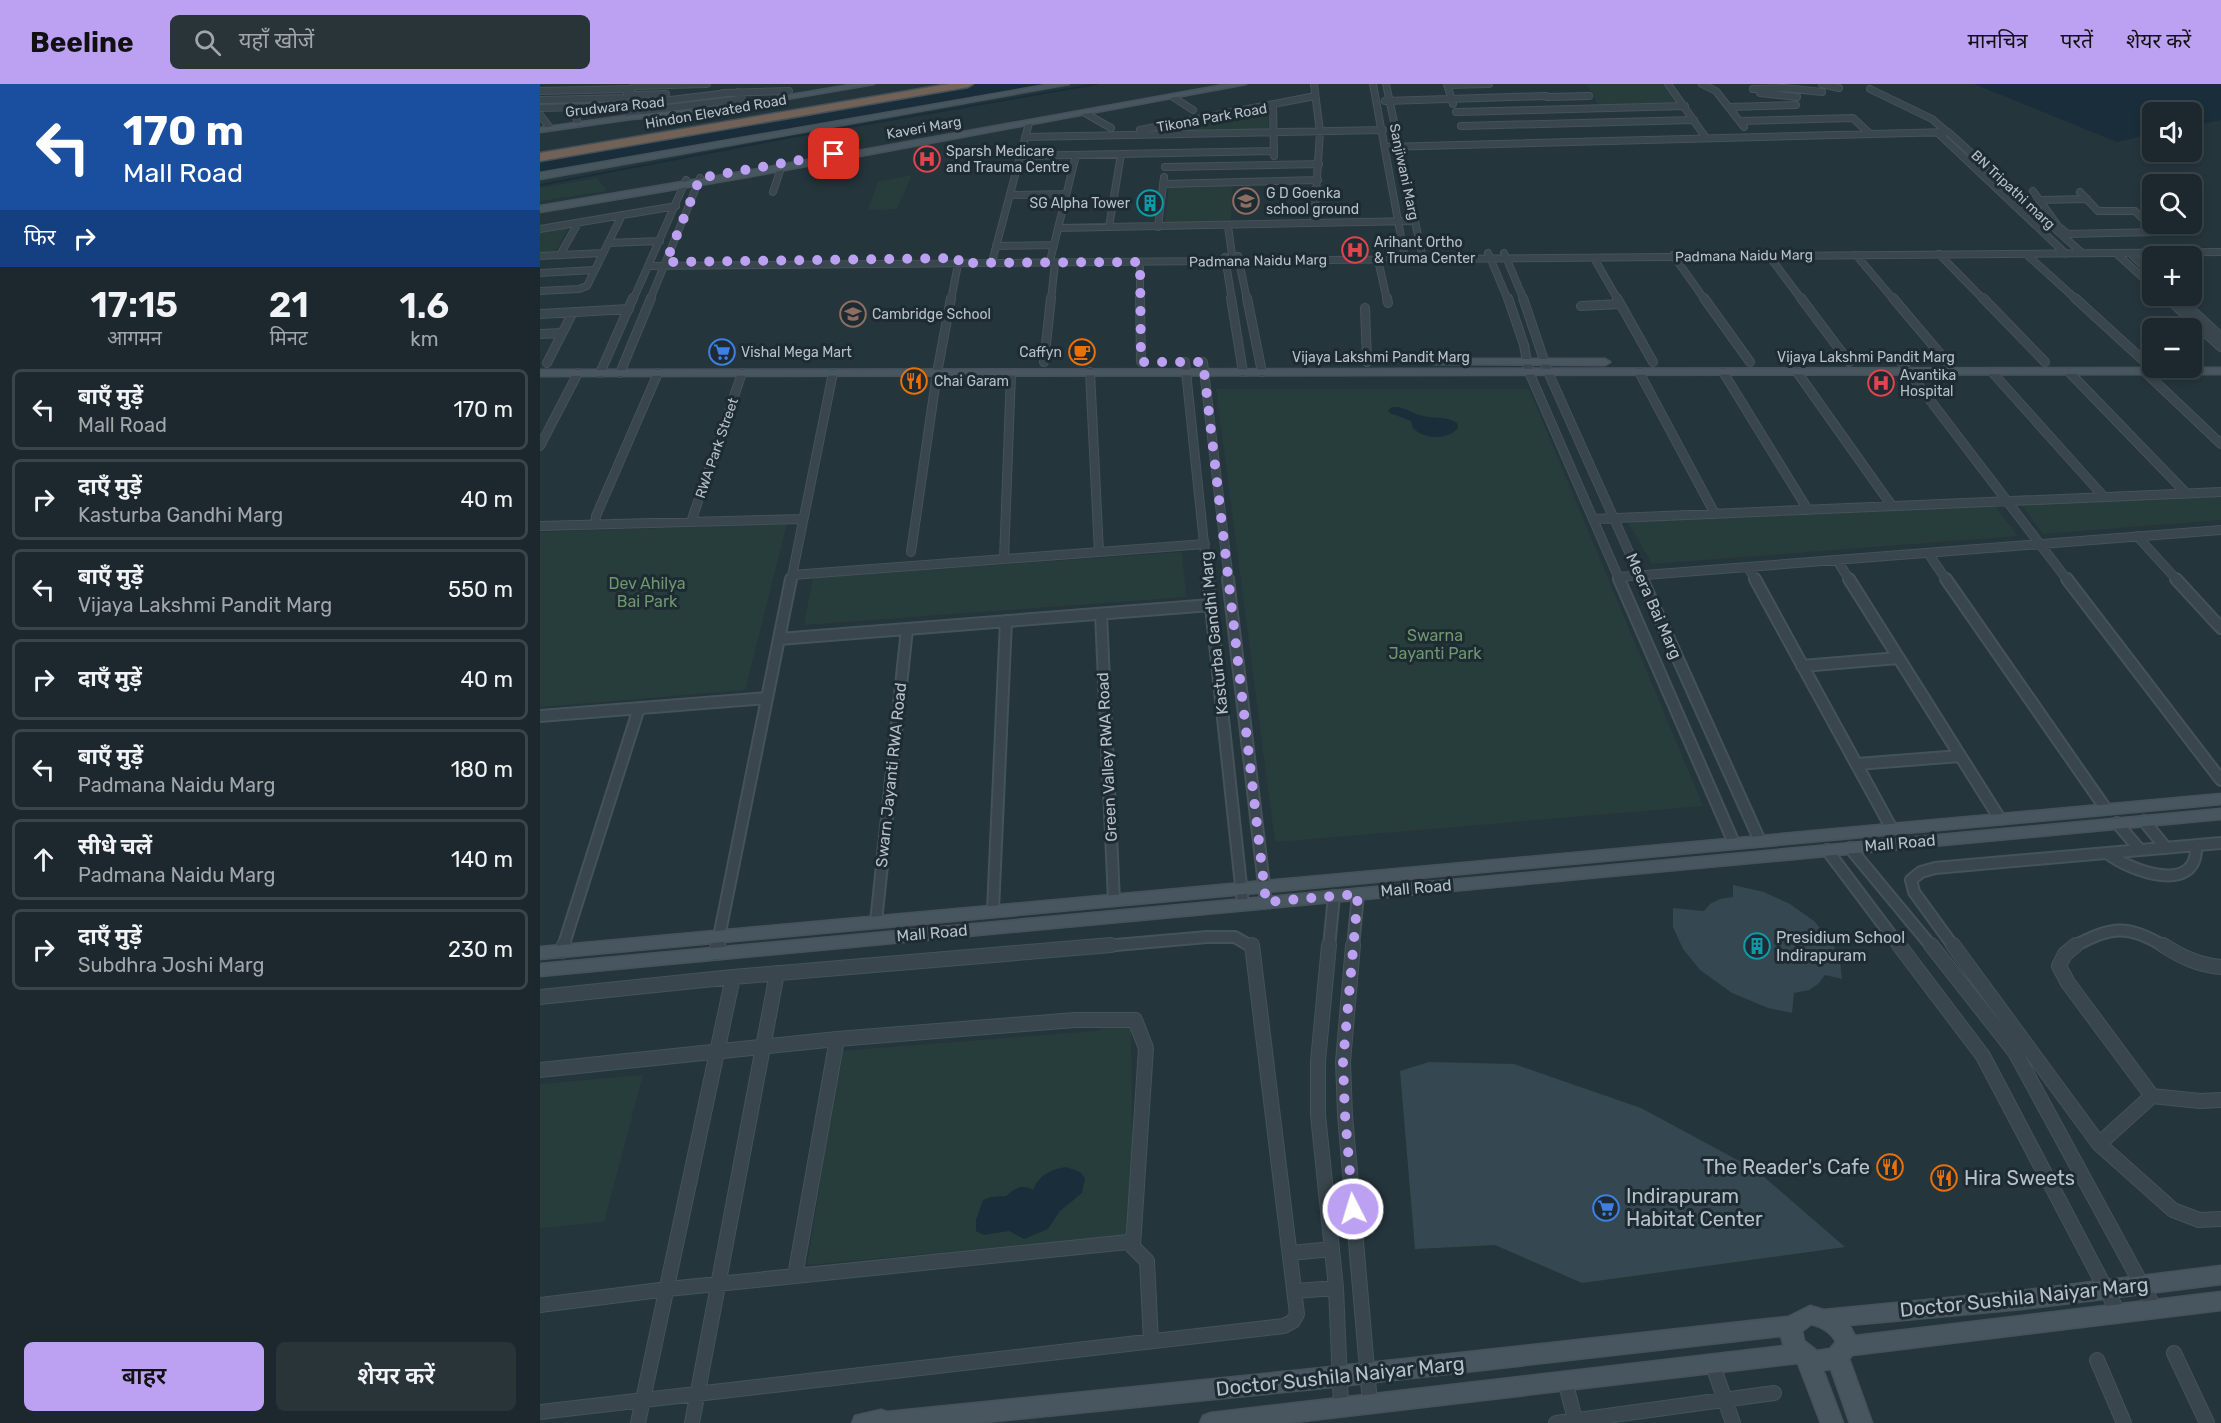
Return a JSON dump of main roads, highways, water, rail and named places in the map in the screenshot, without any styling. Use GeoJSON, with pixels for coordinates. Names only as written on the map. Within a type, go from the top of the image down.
{"type":"FeatureCollection","features":[{"type":"Feature","properties":{"kind":"highway","name":"Hindon Elevated Road"},"geometry":{"type":"LineString","coordinates":[[540,152],[945,84]]}},
{"type":"Feature","properties":{"kind":"highway","name":"Hindon Elevated Road"},"geometry":{"type":"LineString","coordinates":[[540,158],[968,84]]}},
{"type":"Feature","properties":{"kind":"water"},"geometry":{"type":"Polygon","coordinates":[[[968,84],[1055,84],[540,173],[540,156],[968,84]]]}},
{"type":"Feature","properties":{"kind":"water"},"geometry":{"type":"Polygon","coordinates":[[[1974,84],[2221,84],[2221,120],[2202,124],[2202,102],[2142,102],[2142,136],[2117,142],[1974,84]]]}},
{"type":"Feature","properties":{"kind":"water"},"geometry":{"type":"Polygon","coordinates":[[[1392,407],[1424,416],[1449,419],[1457,423],[1458,428],[1448,435],[1436,437],[1423,435],[1413,428],[1411,421],[1390,413],[1388,410],[1392,407]]]}},
{"type":"Feature","properties":{"kind":"water"},"geometry":{"type":"Polygon","coordinates":[[[1066,1167],[1080,1172],[1085,1178],[1082,1193],[1060,1211],[1048,1229],[1024,1239],[1009,1231],[984,1235],[976,1231],[976,1220],[983,1200],[1006,1196],[1022,1187],[1033,1190],[1046,1174],[1066,1167]]]}},
{"type":"Feature","properties":{"kind":"waterway"},"geometry":{"type":"LineString","coordinates":[[540,185],[786,138],[1097,84]]}},
{"type":"Feature","properties":{"kind":"place","name":"Sparsh Medicare and Trauma Centre"},"geometry":{"type":"Point","coordinates":[927,159]}},
{"type":"Feature","properties":{"kind":"place","name":"G D Goenka school ground"},"geometry":{"type":"Point","coordinates":[1246,201]}},
{"type":"Feature","properties":{"kind":"place","name":"SG Alpha Tower"},"geometry":{"type":"Point","coordinates":[1150,203]}},
{"type":"Feature","properties":{"kind":"place","name":"Arihant Ortho & Truma Center"},"geometry":{"type":"Point","coordinates":[1355,250]}},
{"type":"Feature","properties":{"kind":"place","name":"Cambridge School"},"geometry":{"type":"Point","coordinates":[853,314]}},
{"type":"Feature","properties":{"kind":"place","name":"Vishal Mega Mart"},"geometry":{"type":"Point","coordinates":[722,352]}},
{"type":"Feature","properties":{"kind":"place","name":"Caffyn"},"geometry":{"type":"Point","coordinates":[1082,352]}},
{"type":"Feature","properties":{"kind":"place","name":"Chai Garam"},"geometry":{"type":"Point","coordinates":[914,381]}},
{"type":"Feature","properties":{"kind":"place","name":"Avantika Hospital"},"geometry":{"type":"Point","coordinates":[1881,383]}},
{"type":"Feature","properties":{"kind":"place","name":"Presidium School Indirapuram"},"geometry":{"type":"Point","coordinates":[1757,946]}},
{"type":"Feature","properties":{"kind":"place","name":"The Reader's Cafe"},"geometry":{"type":"Point","coordinates":[1890,1167]}},
{"type":"Feature","properties":{"kind":"place","name":"Hira Sweets"},"geometry":{"type":"Point","coordinates":[1944,1178]}},
{"type":"Feature","properties":{"kind":"place","name":"Indirapuram Habitat Center"},"geometry":{"type":"Point","coordinates":[1606,1208]}},
{"type":"Feature","properties":{"kind":"park label","name":"Dev Ahilya Bai Park"},"geometry":{"type":"Point","coordinates":[647,592]}},
{"type":"Feature","properties":{"kind":"park label","name":"Swarna Jayanti Park"},"geometry":{"type":"Point","coordinates":[1435,644]}}]}
